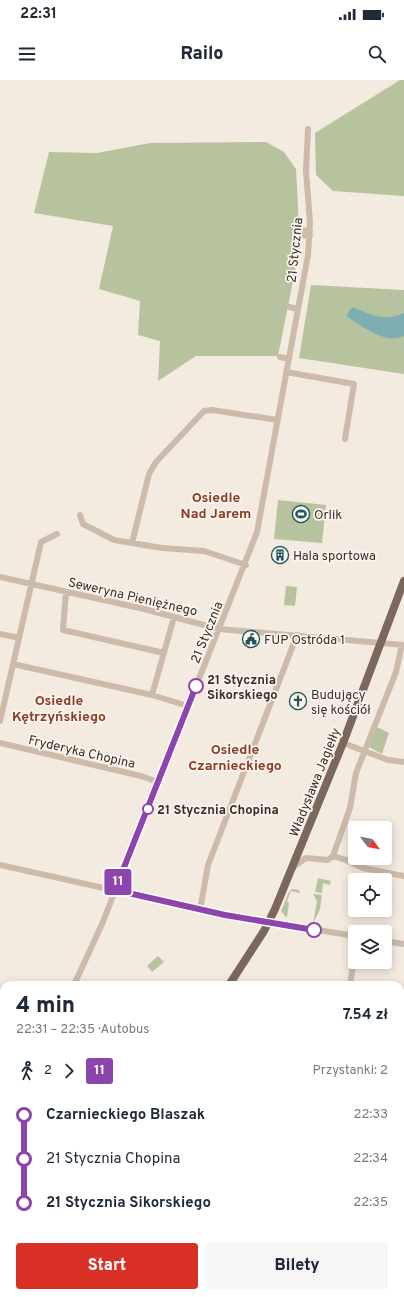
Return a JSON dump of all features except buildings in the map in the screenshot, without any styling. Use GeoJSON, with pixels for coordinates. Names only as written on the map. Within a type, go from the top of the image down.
{"type":"FeatureCollection","features":[{"type":"Feature","properties":{"kind":"main road","name":"Władysława Jagiełły"},"geometry":{"type":"LineString","coordinates":[[232,981],[269,922],[343,743],[382,643],[404,581]]}},
{"type":"Feature","properties":{"kind":"street","name":"21 Stycznia"},"geometry":{"type":"LineString","coordinates":[[76,981],[115,890],[246,565],[257,532],[298,309],[310,234],[306,171],[308,129]]}},
{"type":"Feature","properties":{"kind":"street"},"geometry":{"type":"LineString","coordinates":[[300,163],[306,171]]}},
{"type":"Feature","properties":{"kind":"street"},"geometry":{"type":"LineString","coordinates":[[296,230],[310,234]]}},
{"type":"Feature","properties":{"kind":"street"},"geometry":{"type":"LineString","coordinates":[[301,235],[310,234]]}},
{"type":"Feature","properties":{"kind":"street"},"geometry":{"type":"LineString","coordinates":[[289,307],[298,309]]}},
{"type":"Feature","properties":{"kind":"street"},"geometry":{"type":"LineString","coordinates":[[280,357],[289,359]]}},
{"type":"Feature","properties":{"kind":"street"},"geometry":{"type":"LineString","coordinates":[[286,372],[354,384],[345,439]]}},
{"type":"Feature","properties":{"kind":"street"},"geometry":{"type":"LineString","coordinates":[[132,543],[149,474],[156,462],[204,411],[214,411],[278,420]]}},
{"type":"Feature","properties":{"kind":"street"},"geometry":{"type":"LineString","coordinates":[[80,515],[83,524],[114,540],[162,548],[204,550],[246,565]]}},
{"type":"Feature","properties":{"kind":"street"},"geometry":{"type":"LineString","coordinates":[[0,719],[41,542],[56,534]]}},
{"type":"Feature","properties":{"kind":"street","name":"Seweryna Pieniężnego"},"geometry":{"type":"LineString","coordinates":[[0,577],[174,617],[219,629],[403,645]]}},
{"type":"Feature","properties":{"kind":"street"},"geometry":{"type":"LineString","coordinates":[[66,592],[63,630],[164,653]]}},
{"type":"Feature","properties":{"kind":"street"},"geometry":{"type":"LineString","coordinates":[[152,694],[174,617]]}},
{"type":"Feature","properties":{"kind":"street"},"geometry":{"type":"LineString","coordinates":[[0,634],[19,638]]}},
{"type":"Feature","properties":{"kind":"street"},"geometry":{"type":"LineString","coordinates":[[200,910],[208,866],[297,635]]}},
{"type":"Feature","properties":{"kind":"street"},"geometry":{"type":"LineString","coordinates":[[292,868],[306,858],[328,860],[333,856],[350,808],[356,773],[396,672],[403,645]]}},
{"type":"Feature","properties":{"kind":"street"},"geometry":{"type":"LineString","coordinates":[[13,664],[152,694],[188,706]]}},
{"type":"Feature","properties":{"kind":"street","name":"Fryderyka Chopina"},"geometry":{"type":"LineString","coordinates":[[0,743],[141,776],[158,782]]}},
{"type":"Feature","properties":{"kind":"street"},"geometry":{"type":"LineString","coordinates":[[343,743],[388,760],[404,762]]}},
{"type":"Feature","properties":{"kind":"street"},"geometry":{"type":"LineString","coordinates":[[333,856],[363,868],[404,876]]}},
{"type":"Feature","properties":{"kind":"street"},"geometry":{"type":"LineString","coordinates":[[0,865],[200,910],[348,935]]}},
{"type":"Feature","properties":{"kind":"street"},"geometry":{"type":"LineString","coordinates":[[392,942],[404,944]]}},
{"type":"Feature","properties":{"kind":"street"},"geometry":{"type":"LineString","coordinates":[[351,981],[352,969]]}},
{"type":"Feature","properties":{"kind":"green space"},"geometry":{"type":"Polygon","coordinates":[[[400,80],[404,80],[404,196],[333,191],[316,175],[315,133],[400,80]]]}},
{"type":"Feature","properties":{"kind":"green space"},"geometry":{"type":"Polygon","coordinates":[[[266,142],[284,152],[296,169],[300,246],[278,356],[196,356],[158,381],[160,341],[138,335],[140,301],[99,289],[113,226],[34,213],[49,152],[97,153],[150,143],[266,142]]]}},
{"type":"Feature","properties":{"kind":"green space"},"geometry":{"type":"Polygon","coordinates":[[[311,285],[404,290],[404,374],[299,358],[311,285]]]}},
{"type":"Feature","properties":{"kind":"green space"},"geometry":{"type":"Polygon","coordinates":[[[278,500],[326,505],[322,543],[274,539],[278,500]]]}},
{"type":"Feature","properties":{"kind":"green space"},"geometry":{"type":"Polygon","coordinates":[[[286,586],[297,587],[295,606],[284,605],[286,586]]]}},
{"type":"Feature","properties":{"kind":"green space"},"geometry":{"type":"Polygon","coordinates":[[[377,727],[389,733],[382,754],[369,747],[377,727]]]}},
{"type":"Feature","properties":{"kind":"green space"},"geometry":{"type":"Polygon","coordinates":[[[318,878],[331,881],[330,885],[323,883],[322,893],[315,892],[318,878]]]}},
{"type":"Feature","properties":{"kind":"green space"},"geometry":{"type":"Polygon","coordinates":[[[292,889],[299,890],[300,893],[291,891],[287,901],[289,903],[287,917],[281,911],[289,892],[292,889]]]}},
{"type":"Feature","properties":{"kind":"green space"},"geometry":{"type":"Polygon","coordinates":[[[313,894],[322,895],[320,909],[313,924],[317,901],[313,894]]]}},
{"type":"Feature","properties":{"kind":"green space"},"geometry":{"type":"Polygon","coordinates":[[[158,956],[164,962],[152,972],[147,966],[158,956]]]}},
{"type":"Feature","properties":{"kind":"water"},"geometry":{"type":"Polygon","coordinates":[[[352,307],[372,315],[383,317],[396,316],[404,313],[404,336],[389,338],[366,329],[346,316],[352,307]]]}},
{"type":"Feature","properties":{"kind":"bus line","name":"11"},"geometry":{"type":"LineString","coordinates":[[196,686],[115,890],[225,915],[314,930]]}},
{"type":"Feature","properties":{"kind":"place","name":"Orlik"},"geometry":{"type":"Point","coordinates":[301,514]}},
{"type":"Feature","properties":{"kind":"place","name":"Hala sportowa"},"geometry":{"type":"Point","coordinates":[280,555]}},
{"type":"Feature","properties":{"kind":"place","name":"FUP Ostróda 1"},"geometry":{"type":"Point","coordinates":[251,639]}},
{"type":"Feature","properties":{"kind":"place","name":"21 Stycznia Sikorskiego"},"geometry":{"type":"Point","coordinates":[196,686]}},
{"type":"Feature","properties":{"kind":"place","name":"Budujący się kościół"},"geometry":{"type":"Point","coordinates":[298,701]}},
{"type":"Feature","properties":{"kind":"place","name":"21 Stycznia Chopina"},"geometry":{"type":"Point","coordinates":[148,809]}},
{"type":"Feature","properties":{"kind":"district","name":"Osiedle Nad Jarem"},"geometry":{"type":"Point","coordinates":[216,506]}},
{"type":"Feature","properties":{"kind":"district","name":"Osiedle Kętrzyńskiego"},"geometry":{"type":"Point","coordinates":[59,708]}},
{"type":"Feature","properties":{"kind":"district","name":"Osiedle Czarnieckiego"},"geometry":{"type":"Point","coordinates":[235,758]}}]}
